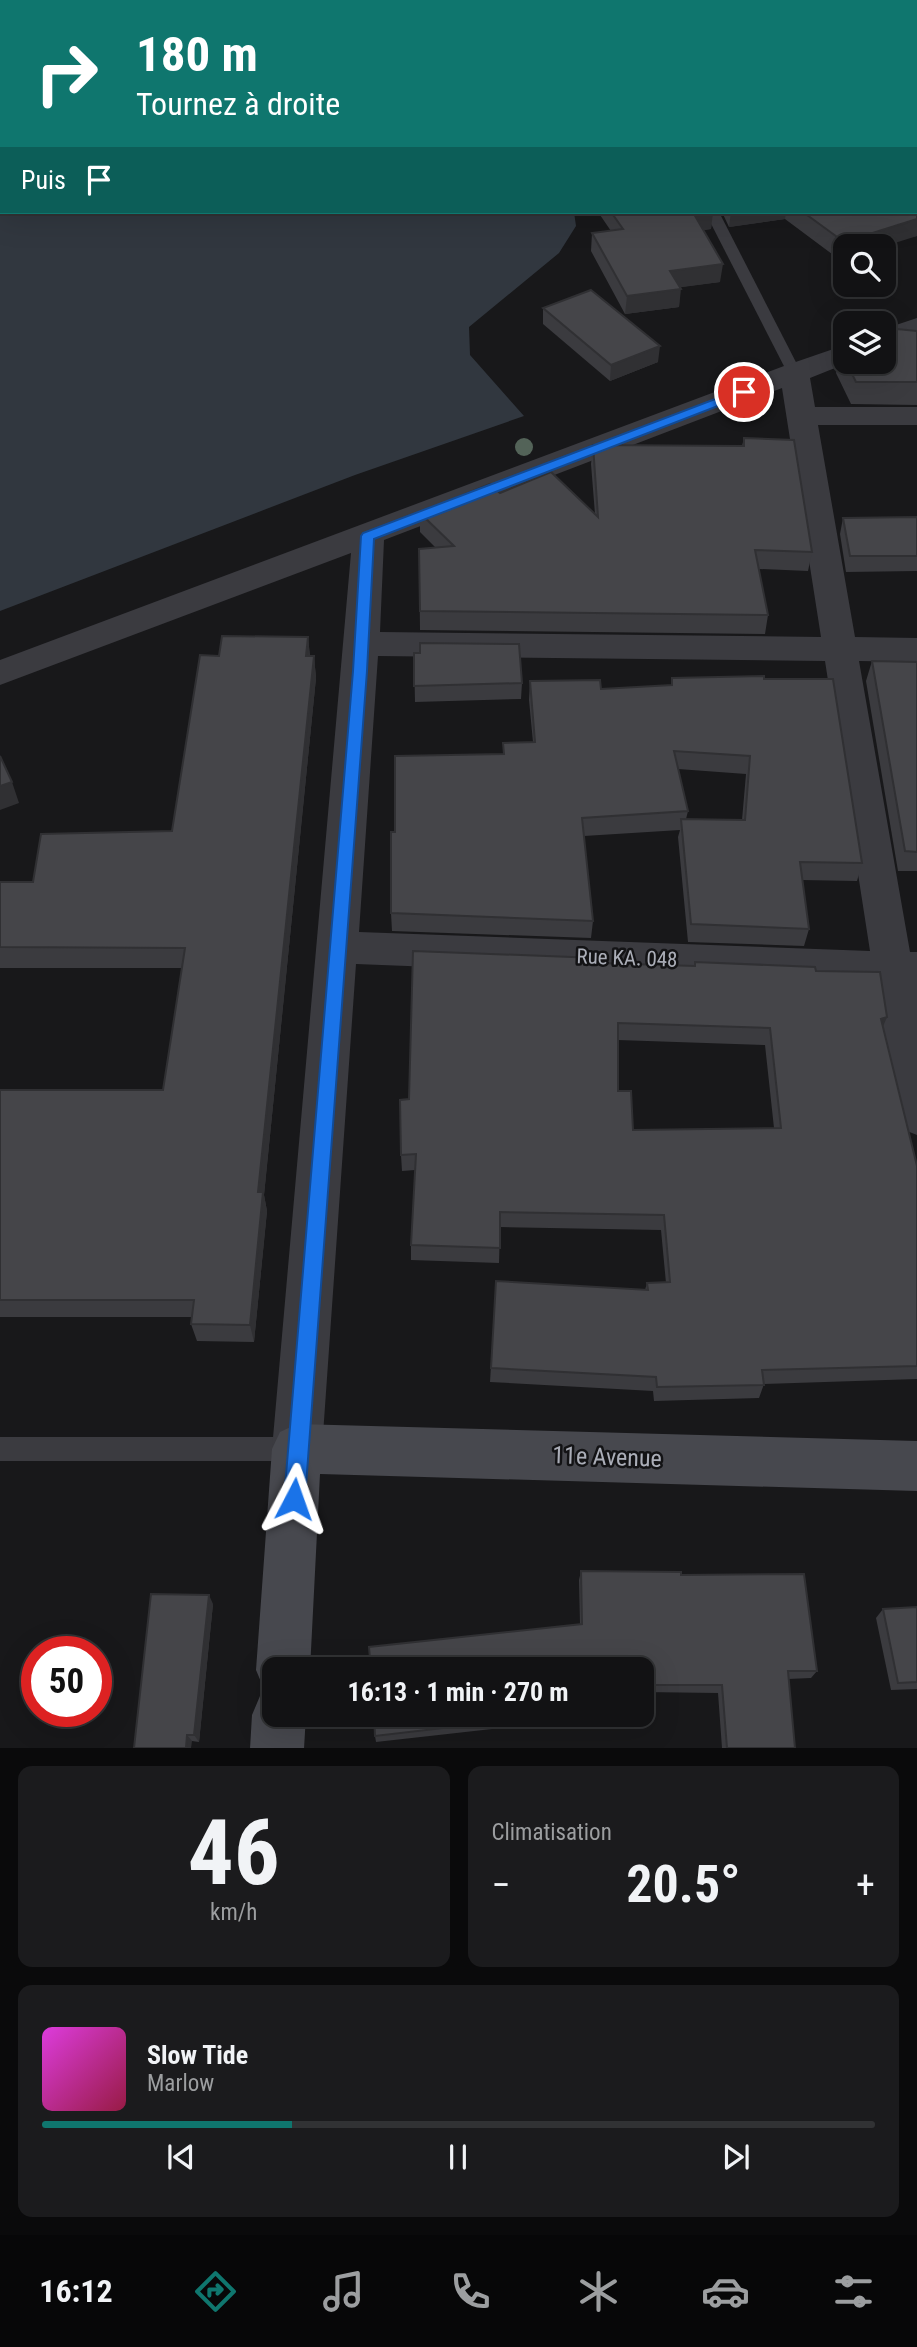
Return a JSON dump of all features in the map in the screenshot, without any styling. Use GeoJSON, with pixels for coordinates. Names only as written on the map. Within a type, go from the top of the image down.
{"type":"FeatureCollection","features":[{"type":"Feature","properties":{"kind":"main road","name":"11e Avenue"},"geometry":{"type":"LineString","coordinates":[[298,1449],[917,1466]]}},
{"type":"Feature","properties":{"kind":"main road"},"geometry":{"type":"LineString","coordinates":[[284,1657],[298,1449]]}},
{"type":"Feature","properties":{"kind":"main road"},"geometry":{"type":"LineString","coordinates":[[277,1748],[278,1727]]}},
{"type":"Feature","properties":{"kind":"street"},"geometry":{"type":"LineString","coordinates":[[896,335],[917,327]]}},
{"type":"Feature","properties":{"kind":"street"},"geometry":{"type":"LineString","coordinates":[[0,673],[833,358]]}},
{"type":"Feature","properties":{"kind":"street"},"geometry":{"type":"LineString","coordinates":[[794,372],[841,649],[905,969],[917,1116]]}},
{"type":"Feature","properties":{"kind":"street"},"geometry":{"type":"LineString","coordinates":[[802,416],[917,416]]}},
{"type":"Feature","properties":{"kind":"street"},"geometry":{"type":"LineString","coordinates":[[298,1449],[362,644],[368,536]]}},
{"type":"Feature","properties":{"kind":"street"},"geometry":{"type":"LineString","coordinates":[[362,644],[917,650]]}},
{"type":"Feature","properties":{"kind":"street","name":"Rue KA. 048"},"geometry":{"type":"LineString","coordinates":[[338,947],[905,969]]}},
{"type":"Feature","properties":{"kind":"lane"},"geometry":{"type":"LineString","coordinates":[[713,214],[794,372]]}},
{"type":"Feature","properties":{"kind":"lane"},"geometry":{"type":"LineString","coordinates":[[0,1449],[298,1449]]}},
{"type":"Feature","properties":{"kind":"shaded area"},"geometry":{"type":"Polygon","coordinates":[[[0,214],[574,214],[576,226],[559,253],[469,327],[470,355],[524,416],[355,475],[0,611],[0,214]]]}},
{"type":"Feature","properties":{"kind":"building"},"geometry":{"type":"Polygon","coordinates":[[[612,214],[694,214],[723,264],[670,271],[681,289],[627,296],[592,233],[623,229],[612,214]]]}},
{"type":"Feature","properties":{"kind":"building"},"geometry":{"type":"Polygon","coordinates":[[[806,214],[917,214],[917,219],[869,234],[833,234],[806,214]]]}},
{"type":"Feature","properties":{"kind":"building"},"geometry":{"type":"Polygon","coordinates":[[[591,290],[660,346],[611,365],[543,308],[591,290]]]}},
{"type":"Feature","properties":{"kind":"building"},"geometry":{"type":"Polygon","coordinates":[[[896,329],[917,331],[917,382],[856,382],[852,374],[896,374],[896,329]]]}},
{"type":"Feature","properties":{"kind":"building"},"geometry":{"type":"Polygon","coordinates":[[[744,438],[794,440],[812,552],[755,550],[768,615],[420,611],[419,549],[454,546],[420,513],[490,484],[500,493],[551,472],[598,517],[593,445],[744,446],[744,438]]]}},
{"type":"Feature","properties":{"kind":"building"},"geometry":{"type":"Polygon","coordinates":[[[917,517],[917,556],[850,556],[843,518],[917,517]]]}},
{"type":"Feature","properties":{"kind":"building"},"geometry":{"type":"Polygon","coordinates":[[[222,636],[308,637],[306,656],[314,656],[258,1192],[263,1192],[250,1325],[191,1324],[194,1300],[0,1300],[0,1090],[163,1090],[185,948],[0,947],[0,882],[33,882],[41,834],[172,831],[200,655],[219,656],[222,636]]]}},
{"type":"Feature","properties":{"kind":"building"},"geometry":{"type":"Polygon","coordinates":[[[420,643],[519,644],[522,683],[414,686],[414,653],[420,653],[420,643]]]}},
{"type":"Feature","properties":{"kind":"building"},"geometry":{"type":"Polygon","coordinates":[[[872,661],[917,662],[917,852],[905,851],[872,661]]]}},
{"type":"Feature","properties":{"kind":"building"},"geometry":{"type":"Polygon","coordinates":[[[764,676],[764,679],[833,679],[862,863],[800,862],[809,929],[691,924],[681,819],[745,820],[750,756],[674,751],[688,811],[582,818],[593,921],[391,913],[395,756],[504,754],[503,743],[535,742],[530,681],[600,680],[601,689],[672,685],[672,678],[764,676]]]}},
{"type":"Feature","properties":{"kind":"building"},"geometry":{"type":"Polygon","coordinates":[[[0,756],[12,782],[0,786],[0,756]]]}},
{"type":"Feature","properties":{"kind":"building"},"geometry":{"type":"Polygon","coordinates":[[[413,951],[597,958],[598,963],[695,966],[695,962],[815,967],[816,971],[880,972],[887,1017],[881,1019],[917,1166],[917,1366],[762,1370],[764,1385],[657,1387],[656,1377],[491,1368],[496,1281],[648,1290],[647,1283],[670,1282],[664,1215],[500,1212],[500,1248],[411,1245],[416,1154],[401,1155],[400,1100],[409,1099],[413,951]],[[618,1023],[618,1091],[631,1091],[633,1130],[781,1128],[770,1028],[618,1023]]]}},
{"type":"Feature","properties":{"kind":"building"},"geometry":{"type":"Polygon","coordinates":[[[581,1571],[681,1572],[681,1575],[804,1574],[817,1671],[788,1671],[795,1748],[727,1748],[722,1685],[654,1685],[654,1657],[370,1657],[369,1647],[582,1624],[581,1571]]]}},
{"type":"Feature","properties":{"kind":"building"},"geometry":{"type":"Polygon","coordinates":[[[151,1594],[209,1595],[194,1735],[187,1735],[186,1748],[134,1748],[151,1594]]]}},
{"type":"Feature","properties":{"kind":"building"},"geometry":{"type":"Polygon","coordinates":[[[917,1607],[917,1682],[898,1683],[883,1609],[917,1607]]]}},
{"type":"Feature","properties":{"kind":"building"},"geometry":{"type":"Polygon","coordinates":[[[375,1727],[452,1727],[375,1736],[375,1727]]]}},
{"type":"Feature","properties":{"kind":"route"},"geometry":{"type":"LineString","coordinates":[[294,1499],[360,671],[368,536],[744,392]]}}]}
